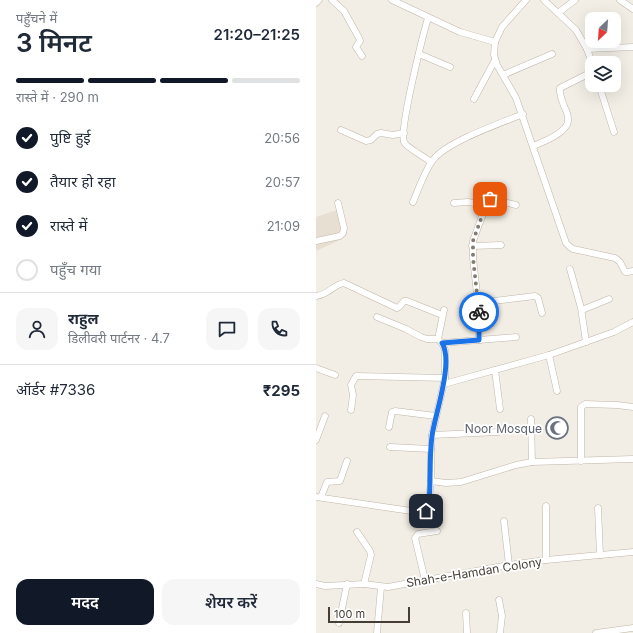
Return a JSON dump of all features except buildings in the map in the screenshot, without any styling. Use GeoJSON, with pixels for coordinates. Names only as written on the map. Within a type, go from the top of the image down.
{"type":"FeatureCollection","features":[{"type":"Feature","properties":{"kind":"street"},"geometry":{"type":"LineString","coordinates":[[316,3],[319,0]]}},
{"type":"Feature","properties":{"kind":"street"},"geometry":{"type":"LineString","coordinates":[[332,0],[344,11],[360,40],[356,48],[362,56]]}},
{"type":"Feature","properties":{"kind":"street"},"geometry":{"type":"LineString","coordinates":[[392,0],[428,18],[469,35],[496,42]]}},
{"type":"Feature","properties":{"kind":"street"},"geometry":{"type":"LineString","coordinates":[[526,0],[502,26],[494,50],[495,60],[523,114],[568,246],[573,249],[615,258],[620,262],[624,270],[628,272],[633,271]]}},
{"type":"Feature","properties":{"kind":"street"},"geometry":{"type":"LineString","coordinates":[[545,0],[576,30],[585,45]]}},
{"type":"Feature","properties":{"kind":"street"},"geometry":{"type":"LineString","coordinates":[[558,13],[575,0]]}},
{"type":"Feature","properties":{"kind":"street"},"geometry":{"type":"LineString","coordinates":[[620,0],[633,9]]}},
{"type":"Feature","properties":{"kind":"street"},"geometry":{"type":"LineString","coordinates":[[428,18],[410,91],[404,140],[407,145],[431,162]]}},
{"type":"Feature","properties":{"kind":"street"},"geometry":{"type":"LineString","coordinates":[[621,47],[633,47]]}},
{"type":"Feature","properties":{"kind":"street"},"geometry":{"type":"LineString","coordinates":[[587,48],[590,56]]}},
{"type":"Feature","properties":{"kind":"street"},"geometry":{"type":"LineString","coordinates":[[419,54],[450,67]]}},
{"type":"Feature","properties":{"kind":"street"},"geometry":{"type":"LineString","coordinates":[[503,75],[552,54]]}},
{"type":"Feature","properties":{"kind":"street"},"geometry":{"type":"LineString","coordinates":[[474,99],[495,60]]}},
{"type":"Feature","properties":{"kind":"street"},"geometry":{"type":"LineString","coordinates":[[533,146],[552,138],[565,128],[568,117],[560,93],[560,88],[585,76]]}},
{"type":"Feature","properties":{"kind":"street"},"geometry":{"type":"LineString","coordinates":[[601,92],[614,132]]}},
{"type":"Feature","properties":{"kind":"street"},"geometry":{"type":"LineString","coordinates":[[413,202],[431,162],[437,155],[460,141],[523,114]]}},
{"type":"Feature","properties":{"kind":"street"},"geometry":{"type":"LineString","coordinates":[[341,130],[366,141],[371,140],[377,134],[381,133],[393,135],[404,133]]}},
{"type":"Feature","properties":{"kind":"street"},"geometry":{"type":"LineString","coordinates":[[479,340],[478,303],[472,246],[475,232],[490,199],[516,205]]}},
{"type":"Feature","properties":{"kind":"street"},"geometry":{"type":"LineString","coordinates":[[454,203],[468,202],[486,205]]}},
{"type":"Feature","properties":{"kind":"street"},"geometry":{"type":"LineString","coordinates":[[316,241],[340,236],[343,233],[344,228],[338,203]]}},
{"type":"Feature","properties":{"kind":"street"},"geometry":{"type":"LineString","coordinates":[[472,246],[501,245]]}},
{"type":"Feature","properties":{"kind":"street"},"geometry":{"type":"LineString","coordinates":[[570,270],[579,296],[586,342]]}},
{"type":"Feature","properties":{"kind":"street"},"geometry":{"type":"LineString","coordinates":[[316,296],[322,295],[339,284],[344,283],[397,308],[402,302],[407,301],[443,313],[440,341],[445,350],[444,381],[432,435],[431,481],[428,508],[426,511],[422,512],[318,497],[327,482],[340,481],[347,461]]}},
{"type":"Feature","properties":{"kind":"street"},"geometry":{"type":"LineString","coordinates":[[478,303],[535,296],[538,298],[542,313]]}},
{"type":"Feature","properties":{"kind":"street"},"geometry":{"type":"LineString","coordinates":[[582,310],[608,299]]}},
{"type":"Feature","properties":{"kind":"street"},"geometry":{"type":"LineString","coordinates":[[377,317],[406,328],[427,339],[440,341],[516,337]]}},
{"type":"Feature","properties":{"kind":"street"},"geometry":{"type":"LineString","coordinates":[[351,410],[353,395],[351,385],[356,376],[444,381],[495,370],[550,355],[614,332],[633,322]]}},
{"type":"Feature","properties":{"kind":"street"},"geometry":{"type":"LineString","coordinates":[[550,355],[557,391]]}},
{"type":"Feature","properties":{"kind":"street"},"geometry":{"type":"LineString","coordinates":[[316,368],[335,375]]}},
{"type":"Feature","properties":{"kind":"street"},"geometry":{"type":"LineString","coordinates":[[495,370],[500,409]]}},
{"type":"Feature","properties":{"kind":"street"},"geometry":{"type":"LineString","coordinates":[[581,461],[580,409],[583,405],[617,405],[633,407]]}},
{"type":"Feature","properties":{"kind":"street"},"geometry":{"type":"LineString","coordinates":[[389,427],[392,412],[395,410],[436,416]]}},
{"type":"Feature","properties":{"kind":"street"},"geometry":{"type":"LineString","coordinates":[[316,440],[325,416]]}},
{"type":"Feature","properties":{"kind":"street"},"geometry":{"type":"LineString","coordinates":[[531,420],[532,462]]}},
{"type":"Feature","properties":{"kind":"street"},"geometry":{"type":"LineString","coordinates":[[432,435],[499,432]]}},
{"type":"Feature","properties":{"kind":"street"},"geometry":{"type":"LineString","coordinates":[[390,447],[431,449]]}},
{"type":"Feature","properties":{"kind":"street"},"geometry":{"type":"LineString","coordinates":[[431,481],[446,483],[461,482],[516,465],[532,462],[633,459]]}},
{"type":"Feature","properties":{"kind":"street"},"geometry":{"type":"LineString","coordinates":[[546,506],[546,560]]}},
{"type":"Feature","properties":{"kind":"street"},"geometry":{"type":"LineString","coordinates":[[598,508],[600,555]]}},
{"type":"Feature","properties":{"kind":"street"},"geometry":{"type":"LineString","coordinates":[[504,521],[508,565]]}},
{"type":"Feature","properties":{"kind":"street"},"geometry":{"type":"LineString","coordinates":[[425,580],[415,538],[418,534],[436,531]]}},
{"type":"Feature","properties":{"kind":"street"},"geometry":{"type":"LineString","coordinates":[[357,532],[370,551],[364,584]]}},
{"type":"Feature","properties":{"kind":"street","name":"Shah-e-Hamdan Colony"},"geometry":{"type":"LineString","coordinates":[[316,584],[325,586],[364,584],[381,587],[508,565],[633,552]]}},
{"type":"Feature","properties":{"kind":"street"},"geometry":{"type":"LineString","coordinates":[[339,622],[347,584]]}},
{"type":"Feature","properties":{"kind":"street"},"geometry":{"type":"LineString","coordinates":[[377,633],[381,587]]}},
{"type":"Feature","properties":{"kind":"street"},"geometry":{"type":"LineString","coordinates":[[499,600],[502,616],[500,633]]}},
{"type":"Feature","properties":{"kind":"street"},"geometry":{"type":"LineString","coordinates":[[466,613],[466,633]]}},
{"type":"Feature","properties":{"kind":"street"},"geometry":{"type":"LineString","coordinates":[[598,633],[633,628]]}},
{"type":"Feature","properties":{"kind":"shaded area"},"geometry":{"type":"Polygon","coordinates":[[[340,209],[342,239],[316,251],[316,217],[340,209]]]}},
{"type":"Feature","properties":{"kind":"way so far"},"geometry":{"type":"LineString","coordinates":[[479,312],[472,246],[475,232],[488,200],[490,199]]}},
{"type":"Feature","properties":{"kind":"place","name":"Noor Mosque"},"geometry":{"type":"Point","coordinates":[557,428]}},
{"type":"Feature","properties":{"kind":"route"},"geometry":{"type":"LineString","coordinates":[[426,511],[429,503],[431,481],[432,435],[445,378],[445,350],[442,343],[479,340],[479,312]]}}]}
